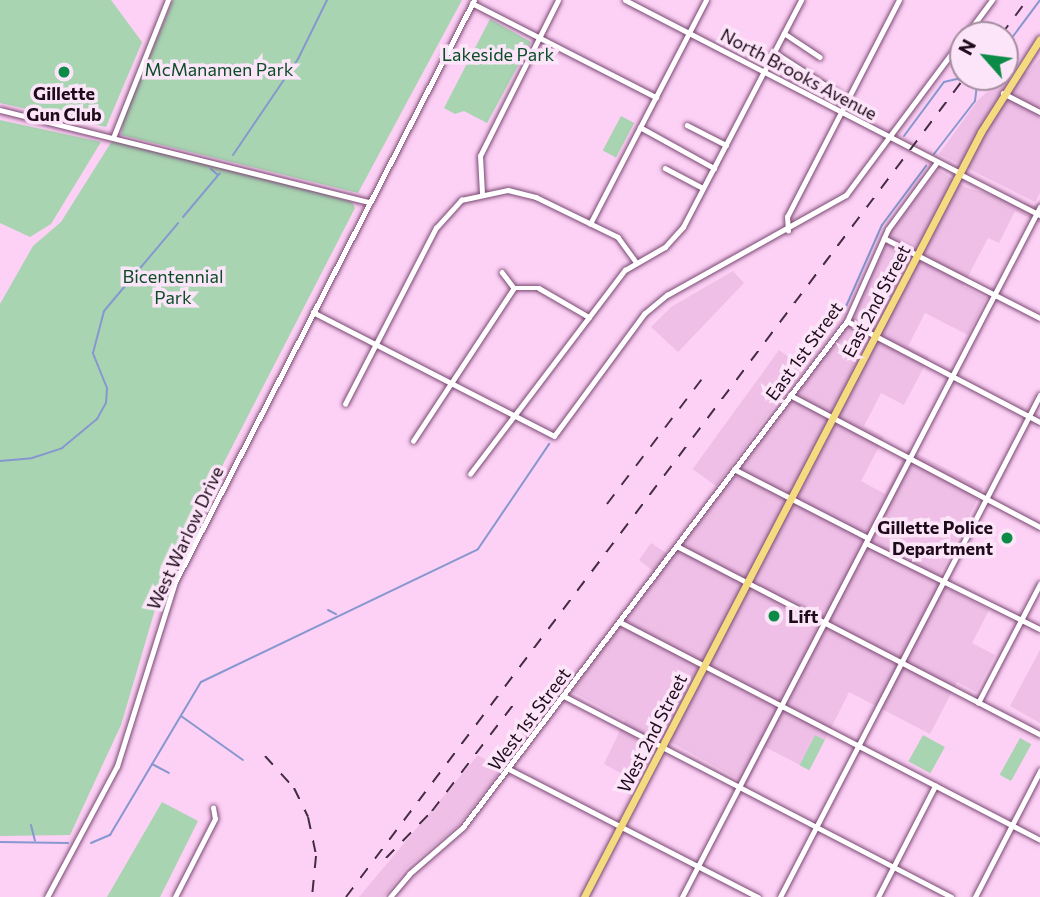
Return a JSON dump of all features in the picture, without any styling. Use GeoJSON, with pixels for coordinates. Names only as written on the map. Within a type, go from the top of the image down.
{"type":"FeatureCollection","features":[{"type":"Feature","properties":{"kind":"main road","name":"East 2nd Street"},"geometry":{"type":"LineString","coordinates":[[747,582],[1003,93],[1040,39]]}},
{"type":"Feature","properties":{"kind":"main road","name":"West 2nd Street"},"geometry":{"type":"LineString","coordinates":[[584,897],[747,582]]}},
{"type":"Feature","properties":{"kind":"street"},"geometry":{"type":"LineString","coordinates":[[113,138],[167,0]]}},
{"type":"Feature","properties":{"kind":"street"},"geometry":{"type":"LineString","coordinates":[[482,194],[480,156],[558,0]]}},
{"type":"Feature","properties":{"kind":"street","name":"North Brooks Avenue"},"geometry":{"type":"LineString","coordinates":[[625,0],[960,173]]}},
{"type":"Feature","properties":{"kind":"street"},"geometry":{"type":"LineString","coordinates":[[590,224],[706,0]]}},
{"type":"Feature","properties":{"kind":"street"},"geometry":{"type":"LineString","coordinates":[[470,474],[589,317],[636,262],[675,238],[801,0]]}},
{"type":"Feature","properties":{"kind":"street"},"geometry":{"type":"LineString","coordinates":[[788,231],[787,217],[899,0]]}},
{"type":"Feature","properties":{"kind":"street"},"geometry":{"type":"LineString","coordinates":[[976,21],[992,0]]}},
{"type":"Feature","properties":{"kind":"street"},"geometry":{"type":"LineString","coordinates":[[473,2],[656,97]]}},
{"type":"Feature","properties":{"kind":"street","name":"West Warlow Drive"},"geometry":{"type":"LineString","coordinates":[[47,897],[117,766],[175,582],[473,2]]}},
{"type":"Feature","properties":{"kind":"street"},"geometry":{"type":"LineString","coordinates":[[784,33],[820,57]]}},
{"type":"Feature","properties":{"kind":"street"},"geometry":{"type":"LineString","coordinates":[[774,52],[847,99]]}},
{"type":"Feature","properties":{"kind":"street"},"geometry":{"type":"LineString","coordinates":[[313,312],[554,436],[644,314],[667,295],[788,231],[846,194],[949,57]]}},
{"type":"Feature","properties":{"kind":"street"},"geometry":{"type":"LineString","coordinates":[[1003,93],[1040,112]]}},
{"type":"Feature","properties":{"kind":"street"},"geometry":{"type":"LineString","coordinates":[[0,110],[370,202]]}},
{"type":"Feature","properties":{"kind":"street"},"geometry":{"type":"LineString","coordinates":[[687,125],[726,145]]}},
{"type":"Feature","properties":{"kind":"street"},"geometry":{"type":"LineString","coordinates":[[640,127],[714,167]]}},
{"type":"Feature","properties":{"kind":"street","name":"East 1st Street"},"geometry":{"type":"LineString","coordinates":[[677,546],[789,394],[847,321],[884,238],[937,162]]}},
{"type":"Feature","properties":{"kind":"street"},"geometry":{"type":"LineString","coordinates":[[665,168],[703,188]]}},
{"type":"Feature","properties":{"kind":"street"},"geometry":{"type":"LineString","coordinates":[[960,173],[1038,214]]}},
{"type":"Feature","properties":{"kind":"street"},"geometry":{"type":"LineString","coordinates":[[345,404],[447,211],[461,200],[482,194],[523,192],[618,237],[636,262]]}},
{"type":"Feature","properties":{"kind":"street"},"geometry":{"type":"LineString","coordinates":[[682,897],[1040,207]]}},
{"type":"Feature","properties":{"kind":"street"},"geometry":{"type":"LineString","coordinates":[[884,238],[1040,318]]}},
{"type":"Feature","properties":{"kind":"street"},"geometry":{"type":"LineString","coordinates":[[502,272],[514,288]]}},
{"type":"Feature","properties":{"kind":"street"},"geometry":{"type":"LineString","coordinates":[[514,288],[539,288],[589,317]]}},
{"type":"Feature","properties":{"kind":"street"},"geometry":{"type":"LineString","coordinates":[[413,441],[450,381],[514,288]]}},
{"type":"Feature","properties":{"kind":"street"},"geometry":{"type":"LineString","coordinates":[[847,321],[1040,422]]}},
{"type":"Feature","properties":{"kind":"street"},"geometry":{"type":"LineString","coordinates":[[789,394],[1040,527]]}},
{"type":"Feature","properties":{"kind":"street"},"geometry":{"type":"LineString","coordinates":[[780,897],[1040,396]]}},
{"type":"Feature","properties":{"kind":"street"},"geometry":{"type":"LineString","coordinates":[[734,469],[943,581],[1040,629]]}},
{"type":"Feature","properties":{"kind":"street"},"geometry":{"type":"LineString","coordinates":[[677,546],[1040,734]]}},
{"type":"Feature","properties":{"kind":"street","name":"West 1st Street"},"geometry":{"type":"LineString","coordinates":[[390,897],[409,874],[463,827],[677,546]]}},
{"type":"Feature","properties":{"kind":"street"},"geometry":{"type":"LineString","coordinates":[[978,703],[1040,584]]}},
{"type":"Feature","properties":{"kind":"street"},"geometry":{"type":"LineString","coordinates":[[620,622],[1040,840]]}},
{"type":"Feature","properties":{"kind":"street"},"geometry":{"type":"LineString","coordinates":[[564,696],[951,897]]}},
{"type":"Feature","properties":{"kind":"street"},"geometry":{"type":"LineString","coordinates":[[509,769],[758,897]]}},
{"type":"Feature","properties":{"kind":"street"},"geometry":{"type":"LineString","coordinates":[[975,897],[1040,771]]}},
{"type":"Feature","properties":{"kind":"street"},"geometry":{"type":"LineString","coordinates":[[878,897],[936,786]]}},
{"type":"Feature","properties":{"kind":"street"},"geometry":{"type":"LineString","coordinates":[[175,897],[215,819],[213,808]]}},
{"type":"Feature","properties":{"kind":"shaded area"},"geometry":{"type":"Polygon","coordinates":[[[1040,58],[1040,193],[1035,202],[939,154],[978,100],[989,91],[1019,91],[1019,67],[1028,73],[1040,58]]]}},
{"type":"Feature","properties":{"kind":"shaded area"},"geometry":{"type":"Polygon","coordinates":[[[938,170],[967,188],[1035,206],[1040,199],[1040,223],[1015,211],[999,243],[988,238],[963,286],[986,298],[968,335],[925,313],[908,346],[929,357],[904,405],[881,393],[864,426],[884,437],[861,481],[885,494],[908,449],[983,488],[936,582],[989,610],[972,643],[995,655],[976,692],[957,682],[930,734],[849,692],[825,740],[815,735],[800,765],[765,747],[747,784],[658,735],[635,781],[604,764],[625,720],[571,691],[658,575],[639,560],[651,543],[672,557],[852,318],[891,231],[938,170]]]}},
{"type":"Feature","properties":{"kind":"shaded area"},"geometry":{"type":"Polygon","coordinates":[[[733,271],[744,283],[678,352],[651,327],[671,307],[733,271]]]}},
{"type":"Feature","properties":{"kind":"shaded area"},"geometry":{"type":"Polygon","coordinates":[[[779,350],[802,367],[716,486],[693,469],[779,350]]]}},
{"type":"Feature","properties":{"kind":"shaded area"},"geometry":{"type":"Polygon","coordinates":[[[1040,650],[1040,723],[1010,706],[1040,650]]]}},
{"type":"Feature","properties":{"kind":"shaded area"},"geometry":{"type":"Polygon","coordinates":[[[478,755],[501,770],[458,826],[406,868],[384,897],[359,897],[478,755]]]}},
{"type":"Feature","properties":{"kind":"green space","name":"Gillette Gun Club"},"geometry":{"type":"Polygon","coordinates":[[[0,0],[111,0],[142,42],[106,127],[0,103],[0,0]]]}},
{"type":"Feature","properties":{"kind":"green space","name":"McManamen Park"},"geometry":{"type":"Polygon","coordinates":[[[173,0],[462,0],[358,193],[121,135],[124,117],[173,0]]]}},
{"type":"Feature","properties":{"kind":"green space","name":"Lakeside Park"},"geometry":{"type":"Polygon","coordinates":[[[490,19],[531,42],[487,123],[464,111],[455,114],[444,108],[490,19]]]}},
{"type":"Feature","properties":{"kind":"green space"},"geometry":{"type":"Polygon","coordinates":[[[621,116],[634,123],[616,157],[603,150],[621,116]]]}},
{"type":"Feature","properties":{"kind":"green space"},"geometry":{"type":"Polygon","coordinates":[[[0,120],[101,142],[51,224],[30,237],[0,223],[0,120]]]}},
{"type":"Feature","properties":{"kind":"green space","name":"Bicentennial Park"},"geometry":{"type":"Polygon","coordinates":[[[112,141],[274,180],[352,202],[355,208],[181,546],[154,613],[121,725],[70,835],[0,836],[0,304],[33,246],[61,222],[112,141]]]}},
{"type":"Feature","properties":{"kind":"green space"},"geometry":{"type":"Polygon","coordinates":[[[815,735],[825,740],[809,770],[800,765],[815,735]]]}},
{"type":"Feature","properties":{"kind":"green space"},"geometry":{"type":"Polygon","coordinates":[[[923,735],[945,747],[930,773],[908,761],[923,735]]]}},
{"type":"Feature","properties":{"kind":"green space"},"geometry":{"type":"Polygon","coordinates":[[[1020,738],[1031,744],[1011,781],[1000,775],[1020,738]]]}},
{"type":"Feature","properties":{"kind":"green space"},"geometry":{"type":"Polygon","coordinates":[[[162,802],[198,821],[160,897],[107,897],[162,802]]]}},
{"type":"Feature","properties":{"kind":"waterway"},"geometry":{"type":"LineString","coordinates":[[233,155],[298,59],[327,0]]}},
{"type":"Feature","properties":{"kind":"waterway"},"geometry":{"type":"LineString","coordinates":[[1019,28],[1040,0]]}},
{"type":"Feature","properties":{"kind":"waterway"},"geometry":{"type":"LineString","coordinates":[[904,136],[944,82],[949,81]]}},
{"type":"Feature","properties":{"kind":"waterway"},"geometry":{"type":"LineString","coordinates":[[934,154],[975,101],[976,91]]}},
{"type":"Feature","properties":{"kind":"waterway"},"geometry":{"type":"LineString","coordinates":[[844,311],[882,225],[926,166]]}},
{"type":"Feature","properties":{"kind":"waterway"},"geometry":{"type":"LineString","coordinates":[[211,169],[218,175]]}},
{"type":"Feature","properties":{"kind":"waterway"},"geometry":{"type":"LineString","coordinates":[[183,217],[220,173]]}},
{"type":"Feature","properties":{"kind":"waterway"},"geometry":{"type":"LineString","coordinates":[[0,461],[32,458],[62,448],[97,419],[106,403],[107,388],[93,353],[104,311],[178,223]]}},
{"type":"Feature","properties":{"kind":"waterway"},"geometry":{"type":"LineString","coordinates":[[91,843],[110,835],[201,682],[478,549],[549,444]]}},
{"type":"Feature","properties":{"kind":"waterway"},"geometry":{"type":"LineString","coordinates":[[328,610],[336,614]]}},
{"type":"Feature","properties":{"kind":"waterway"},"geometry":{"type":"LineString","coordinates":[[181,716],[243,760]]}},
{"type":"Feature","properties":{"kind":"waterway"},"geometry":{"type":"LineString","coordinates":[[152,764],[169,773]]}},
{"type":"Feature","properties":{"kind":"waterway"},"geometry":{"type":"LineString","coordinates":[[31,825],[35,841]]}},
{"type":"Feature","properties":{"kind":"waterway"},"geometry":{"type":"LineString","coordinates":[[0,842],[68,843]]}},
{"type":"Feature","properties":{"kind":"railway"},"geometry":{"type":"LineString","coordinates":[[1011,21],[1027,0]]}},
{"type":"Feature","properties":{"kind":"railway"},"geometry":{"type":"LineString","coordinates":[[346,897],[954,91]]}},
{"type":"Feature","properties":{"kind":"railway"},"geometry":{"type":"LineString","coordinates":[[607,504],[704,376]]}},
{"type":"Feature","properties":{"kind":"railway"},"geometry":{"type":"LineString","coordinates":[[386,858],[432,811],[513,705]]}},
{"type":"Feature","properties":{"kind":"railway"},"geometry":{"type":"LineString","coordinates":[[265,756],[294,788],[308,817],[316,856],[312,897]]}},
{"type":"Feature","properties":{"kind":"place","name":"Gillette Gun Club"},"geometry":{"type":"Point","coordinates":[64,72]}},
{"type":"Feature","properties":{"kind":"place","name":"Gillette Police Department"},"geometry":{"type":"Point","coordinates":[1007,538]}},
{"type":"Feature","properties":{"kind":"place","name":"Lift"},"geometry":{"type":"Point","coordinates":[774,616]}}]}
